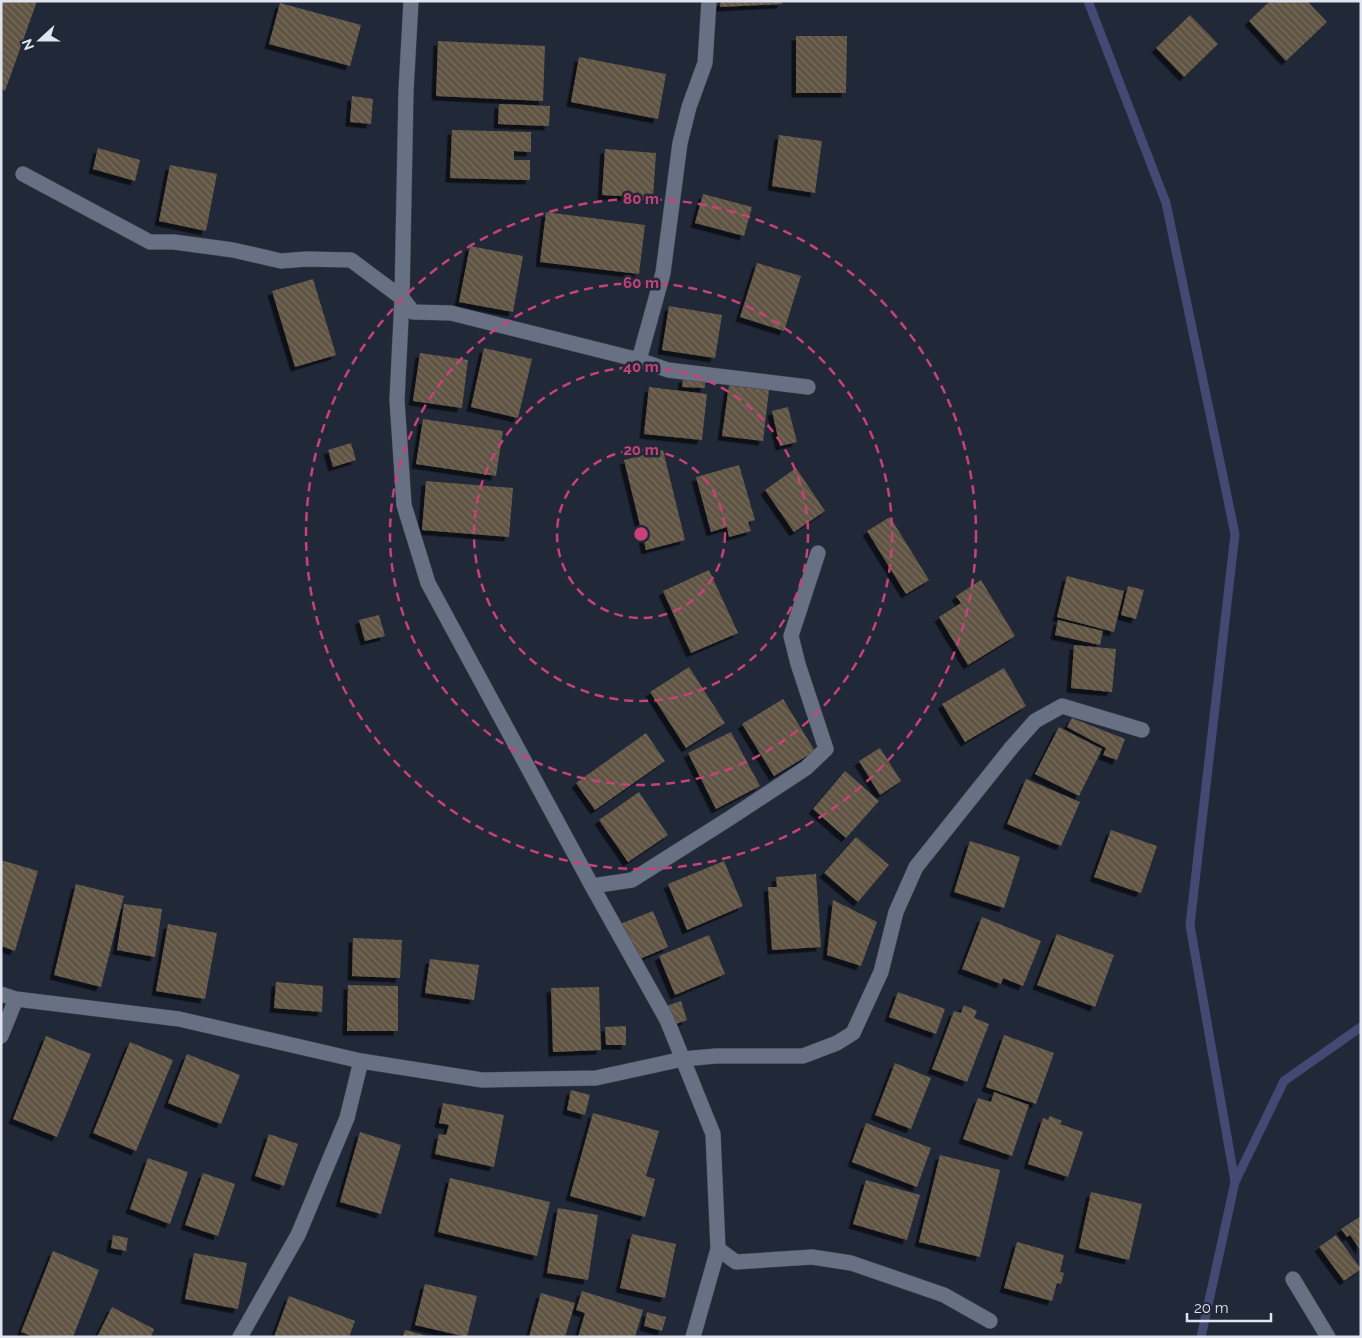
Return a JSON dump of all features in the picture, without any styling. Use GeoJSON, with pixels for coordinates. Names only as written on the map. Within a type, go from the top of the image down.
{"type":"FeatureCollection","features":[{"type":"Feature","properties":{"kind":"street"},"geometry":{"type":"LineString","coordinates":[[411,1],[406,91],[402,298],[397,400],[404,505],[428,583],[592,886],[667,1020],[714,1134],[718,1249],[694,1337]]}},
{"type":"Feature","properties":{"kind":"street"},"geometry":{"type":"LineString","coordinates":[[639,360],[663,273],[680,143],[689,107],[705,63],[708,1]]}},
{"type":"Feature","properties":{"kind":"street"},"geometry":{"type":"LineString","coordinates":[[23,174],[150,242],[174,242],[233,250],[281,261],[307,259],[351,260],[402,298],[413,312],[451,313],[639,360],[668,370],[808,387]]}},
{"type":"Feature","properties":{"kind":"street"},"geometry":{"type":"LineString","coordinates":[[592,886],[632,880],[806,768],[826,749],[798,664],[791,636],[818,553]]}},
{"type":"Feature","properties":{"kind":"street"},"geometry":{"type":"LineString","coordinates":[[1,994],[16,999],[179,1019],[361,1061],[482,1080],[596,1078],[683,1059],[716,1056],[804,1056],[837,1043],[853,1033],[870,1000],[881,972],[896,912],[916,867],[1035,721],[1062,706],[1142,730]]}},
{"type":"Feature","properties":{"kind":"street"},"geometry":{"type":"LineString","coordinates":[[1,1036],[16,999]]}},
{"type":"Feature","properties":{"kind":"street"},"geometry":{"type":"LineString","coordinates":[[240,1337],[298,1235],[347,1118],[361,1061]]}},
{"type":"Feature","properties":{"kind":"street"},"geometry":{"type":"LineString","coordinates":[[718,1249],[736,1262],[812,1257],[851,1263],[944,1295],[990,1321]]}},
{"type":"Feature","properties":{"kind":"street"},"geometry":{"type":"LineString","coordinates":[[1293,1279],[1328,1337]]}},
{"type":"Feature","properties":{"kind":"building"},"geometry":{"type":"Polygon","coordinates":[[[1,1],[37,1],[5,91],[1,89],[1,1]]]}},
{"type":"Feature","properties":{"kind":"building"},"geometry":{"type":"Polygon","coordinates":[[[720,1],[782,1],[782,4],[720,7],[720,1]]]}},
{"type":"Feature","properties":{"kind":"building"},"geometry":{"type":"Polygon","coordinates":[[[1270,1],[1307,1],[1327,22],[1286,61],[1249,21],[1270,1]]]}},
{"type":"Feature","properties":{"kind":"building"},"geometry":{"type":"Polygon","coordinates":[[[280,3],[361,25],[350,66],[269,44],[280,3]]]}},
{"type":"Feature","properties":{"kind":"building"},"geometry":{"type":"Polygon","coordinates":[[[1190,15],[1218,44],[1184,77],[1156,48],[1190,15]]]}},
{"type":"Feature","properties":{"kind":"building"},"geometry":{"type":"Polygon","coordinates":[[[796,36],[847,36],[846,93],[796,93],[796,36]]]}},
{"type":"Feature","properties":{"kind":"building"},"geometry":{"type":"Polygon","coordinates":[[[438,41],[545,46],[543,101],[436,96],[438,41]]]}},
{"type":"Feature","properties":{"kind":"building"},"geometry":{"type":"Polygon","coordinates":[[[579,57],[666,74],[658,119],[571,102],[579,57]]]}},
{"type":"Feature","properties":{"kind":"building"},"geometry":{"type":"Polygon","coordinates":[[[352,96],[373,99],[371,124],[350,122],[352,96]]]}},
{"type":"Feature","properties":{"kind":"building"},"geometry":{"type":"Polygon","coordinates":[[[499,104],[550,106],[549,126],[498,124],[499,104]]]}},
{"type":"Feature","properties":{"kind":"building"},"geometry":{"type":"Polygon","coordinates":[[[452,130],[531,132],[531,152],[514,151],[514,160],[530,160],[530,180],[450,178],[452,130]]]}},
{"type":"Feature","properties":{"kind":"building"},"geometry":{"type":"Polygon","coordinates":[[[779,135],[822,141],[815,193],[772,186],[779,135]]]}},
{"type":"Feature","properties":{"kind":"building"},"geometry":{"type":"Polygon","coordinates":[[[98,148],[140,160],[135,181],[93,169],[98,148]]]}},
{"type":"Feature","properties":{"kind":"building"},"geometry":{"type":"Polygon","coordinates":[[[605,149],[656,153],[653,198],[602,195],[605,149]]]}},
{"type":"Feature","properties":{"kind":"building"},"geometry":{"type":"Polygon","coordinates":[[[170,165],[217,174],[206,231],[159,221],[170,165]]]}},
{"type":"Feature","properties":{"kind":"building"},"geometry":{"type":"Polygon","coordinates":[[[703,194],[752,207],[744,236],[695,223],[703,194]]]}},
{"type":"Feature","properties":{"kind":"building"},"geometry":{"type":"Polygon","coordinates":[[[546,212],[645,225],[639,274],[540,262],[546,212]]]}},
{"type":"Feature","properties":{"kind":"building"},"geometry":{"type":"Polygon","coordinates":[[[470,246],[523,256],[513,312],[459,302],[470,246]]]}},
{"type":"Feature","properties":{"kind":"building"},"geometry":{"type":"Polygon","coordinates":[[[757,263],[801,276],[784,331],[740,317],[757,263]]]}},
{"type":"Feature","properties":{"kind":"building"},"geometry":{"type":"Polygon","coordinates":[[[313,279],[336,355],[295,367],[272,291],[313,279]]]}},
{"type":"Feature","properties":{"kind":"building"},"geometry":{"type":"Polygon","coordinates":[[[669,306],[722,315],[715,358],[662,350],[669,306]]]}},
{"type":"Feature","properties":{"kind":"building"},"geometry":{"type":"Polygon","coordinates":[[[484,348],[532,359],[518,418],[471,407],[484,348]]]}},
{"type":"Feature","properties":{"kind":"building"},"geometry":{"type":"Polygon","coordinates":[[[420,353],[468,360],[462,408],[413,401],[420,353]]]}},
{"type":"Feature","properties":{"kind":"building"},"geometry":{"type":"Polygon","coordinates":[[[683,378],[705,380],[705,388],[682,387],[683,378]]]}},
{"type":"Feature","properties":{"kind":"building"},"geometry":{"type":"Polygon","coordinates":[[[729,385],[769,390],[763,441],[722,436],[729,385]]]}},
{"type":"Feature","properties":{"kind":"building"},"geometry":{"type":"Polygon","coordinates":[[[649,387],[707,394],[702,440],[644,434],[649,387]]]}},
{"type":"Feature","properties":{"kind":"building"},"geometry":{"type":"Polygon","coordinates":[[[788,407],[797,442],[780,446],[772,411],[788,407]]]}},
{"type":"Feature","properties":{"kind":"building"},"geometry":{"type":"Polygon","coordinates":[[[423,419],[503,431],[496,476],[416,464],[423,419]]]}},
{"type":"Feature","properties":{"kind":"building"},"geometry":{"type":"Polygon","coordinates":[[[351,443],[356,460],[333,467],[328,450],[351,443]]]}},
{"type":"Feature","properties":{"kind":"building"},"geometry":{"type":"Polygon","coordinates":[[[663,450],[685,540],[646,550],[624,460],[663,450]]]}},
{"type":"Feature","properties":{"kind":"building"},"geometry":{"type":"Polygon","coordinates":[[[739,465],[755,520],[748,522],[751,531],[729,537],[727,527],[711,532],[696,477],[739,465]]]}},
{"type":"Feature","properties":{"kind":"building"},"geometry":{"type":"Polygon","coordinates":[[[796,468],[825,511],[794,532],[765,490],[796,468]]]}},
{"type":"Feature","properties":{"kind":"building"},"geometry":{"type":"Polygon","coordinates":[[[426,481],[513,488],[509,537],[422,530],[426,481]]]}},
{"type":"Feature","properties":{"kind":"building"},"geometry":{"type":"Polygon","coordinates":[[[890,517],[929,580],[906,594],[867,531],[890,517]]]}},
{"type":"Feature","properties":{"kind":"building"},"geometry":{"type":"Polygon","coordinates":[[[709,570],[738,633],[691,653],[663,591],[709,570]]]}},
{"type":"Feature","properties":{"kind":"building"},"geometry":{"type":"Polygon","coordinates":[[[1067,576],[1124,591],[1114,632],[1057,617],[1067,576]]]}},
{"type":"Feature","properties":{"kind":"building"},"geometry":{"type":"Polygon","coordinates":[[[981,580],[1015,636],[968,665],[939,617],[961,603],[956,596],[981,580]]]}},
{"type":"Feature","properties":{"kind":"building"},"geometry":{"type":"Polygon","coordinates":[[[1128,586],[1144,590],[1136,619],[1121,615],[1128,586]]]}},
{"type":"Feature","properties":{"kind":"building"},"geometry":{"type":"Polygon","coordinates":[[[379,615],[385,636],[365,641],[359,620],[379,615]]]}},
{"type":"Feature","properties":{"kind":"building"},"geometry":{"type":"Polygon","coordinates":[[[1058,620],[1103,631],[1100,645],[1055,635],[1058,620]]]}},
{"type":"Feature","properties":{"kind":"building"},"geometry":{"type":"Polygon","coordinates":[[[1074,645],[1116,649],[1112,692],[1071,688],[1074,645]]]}},
{"type":"Feature","properties":{"kind":"building"},"geometry":{"type":"Polygon","coordinates":[[[689,667],[725,723],[686,748],[650,692],[689,667]]]}},
{"type":"Feature","properties":{"kind":"building"},"geometry":{"type":"Polygon","coordinates":[[[1004,668],[1026,706],[965,742],[942,704],[1004,668]]]}},
{"type":"Feature","properties":{"kind":"building"},"geometry":{"type":"Polygon","coordinates":[[[783,699],[815,751],[774,776],[742,724],[783,699]]]}},
{"type":"Feature","properties":{"kind":"building"},"geometry":{"type":"Polygon","coordinates":[[[1072,718],[1125,739],[1117,760],[1103,755],[1106,748],[1067,727],[1072,718]]]}},
{"type":"Feature","properties":{"kind":"building"},"geometry":{"type":"Polygon","coordinates":[[[1059,727],[1102,749],[1079,796],[1035,774],[1059,727]]]}},
{"type":"Feature","properties":{"kind":"building"},"geometry":{"type":"Polygon","coordinates":[[[731,732],[760,786],[716,809],[688,753],[731,732]]]}},
{"type":"Feature","properties":{"kind":"building"},"geometry":{"type":"Polygon","coordinates":[[[646,733],[665,761],[595,810],[576,783],[646,733]]]}},
{"type":"Feature","properties":{"kind":"building"},"geometry":{"type":"Polygon","coordinates":[[[880,748],[901,781],[880,795],[859,761],[880,748]]]}},
{"type":"Feature","properties":{"kind":"building"},"geometry":{"type":"Polygon","coordinates":[[[845,771],[879,801],[846,838],[813,809],[845,771]]]}},
{"type":"Feature","properties":{"kind":"building"},"geometry":{"type":"Polygon","coordinates":[[[1026,779],[1080,802],[1061,846],[1007,824],[1026,779]]]}},
{"type":"Feature","properties":{"kind":"building"},"geometry":{"type":"Polygon","coordinates":[[[639,792],[668,835],[628,862],[599,820],[639,792]]]}},
{"type":"Feature","properties":{"kind":"building"},"geometry":{"type":"Polygon","coordinates":[[[1111,830],[1157,846],[1141,893],[1094,877],[1111,830]]]}},
{"type":"Feature","properties":{"kind":"building"},"geometry":{"type":"Polygon","coordinates":[[[856,837],[889,865],[858,902],[824,873],[856,837]]]}},
{"type":"Feature","properties":{"kind":"building"},"geometry":{"type":"Polygon","coordinates":[[[970,841],[1020,857],[1004,908],[954,892],[970,841]]]}},
{"type":"Feature","properties":{"kind":"building"},"geometry":{"type":"Polygon","coordinates":[[[1,860],[38,871],[15,951],[1,946],[1,860]]]}},
{"type":"Feature","properties":{"kind":"building"},"geometry":{"type":"Polygon","coordinates":[[[724,861],[743,906],[687,930],[668,884],[724,861]]]}},
{"type":"Feature","properties":{"kind":"building"},"geometry":{"type":"Polygon","coordinates":[[[816,874],[821,947],[772,950],[768,887],[777,887],[776,877],[816,874]]]}},
{"type":"Feature","properties":{"kind":"building"},"geometry":{"type":"Polygon","coordinates":[[[76,884],[124,896],[101,987],[54,975],[76,884]]]}},
{"type":"Feature","properties":{"kind":"building"},"geometry":{"type":"Polygon","coordinates":[[[833,900],[877,922],[861,966],[827,955],[833,900]]]}},
{"type":"Feature","properties":{"kind":"building"},"geometry":{"type":"Polygon","coordinates":[[[124,904],[162,909],[155,957],[117,950],[124,904]]]}},
{"type":"Feature","properties":{"kind":"building"},"geometry":{"type":"Polygon","coordinates":[[[653,911],[668,947],[635,961],[620,924],[653,911]]]}},
{"type":"Feature","properties":{"kind":"building"},"geometry":{"type":"Polygon","coordinates":[[[982,917],[1041,941],[1023,986],[1003,978],[1001,984],[962,969],[982,917]]]}},
{"type":"Feature","properties":{"kind":"building"},"geometry":{"type":"Polygon","coordinates":[[[168,924],[217,933],[205,999],[156,991],[168,924]]]}},
{"type":"Feature","properties":{"kind":"building"},"geometry":{"type":"Polygon","coordinates":[[[1057,934],[1114,955],[1095,1007],[1037,985],[1057,934]]]}},
{"type":"Feature","properties":{"kind":"building"},"geometry":{"type":"Polygon","coordinates":[[[709,935],[725,974],[675,995],[659,956],[709,935]]]}},
{"type":"Feature","properties":{"kind":"building"},"geometry":{"type":"Polygon","coordinates":[[[353,938],[402,940],[400,978],[352,976],[353,938]]]}},
{"type":"Feature","properties":{"kind":"building"},"geometry":{"type":"Polygon","coordinates":[[[430,959],[479,965],[474,1000],[425,993],[430,959]]]}},
{"type":"Feature","properties":{"kind":"building"},"geometry":{"type":"Polygon","coordinates":[[[276,982],[323,986],[322,1012],[274,1008],[276,982]]]}},
{"type":"Feature","properties":{"kind":"building"},"geometry":{"type":"Polygon","coordinates":[[[348,985],[398,986],[398,1031],[347,1031],[348,985]]]}},
{"type":"Feature","properties":{"kind":"building"},"geometry":{"type":"Polygon","coordinates":[[[599,987],[601,1050],[553,1052],[551,988],[599,987]]]}},
{"type":"Feature","properties":{"kind":"building"},"geometry":{"type":"Polygon","coordinates":[[[898,992],[945,1009],[936,1034],[889,1017],[898,992]]]}},
{"type":"Feature","properties":{"kind":"building"},"geometry":{"type":"Polygon","coordinates":[[[681,1001],[687,1020],[673,1025],[666,1006],[681,1001]]]}},
{"type":"Feature","properties":{"kind":"building"},"geometry":{"type":"Polygon","coordinates":[[[964,1005],[977,1011],[974,1018],[989,1024],[967,1082],[932,1069],[954,1011],[961,1013],[964,1005]]]}},
{"type":"Feature","properties":{"kind":"building"},"geometry":{"type":"Polygon","coordinates":[[[626,1026],[626,1045],[606,1045],[605,1027],[626,1026]]]}},
{"type":"Feature","properties":{"kind":"building"},"geometry":{"type":"Polygon","coordinates":[[[1004,1035],[1054,1053],[1036,1104],[986,1087],[1004,1035]]]}},
{"type":"Feature","properties":{"kind":"building"},"geometry":{"type":"Polygon","coordinates":[[[46,1036],[91,1054],[57,1137],[13,1119],[46,1036]]]}},
{"type":"Feature","properties":{"kind":"building"},"geometry":{"type":"Polygon","coordinates":[[[130,1042],[173,1060],[136,1151],[93,1133],[130,1042]]]}},
{"type":"Feature","properties":{"kind":"building"},"geometry":{"type":"Polygon","coordinates":[[[187,1054],[240,1075],[221,1124],[168,1103],[187,1054]]]}},
{"type":"Feature","properties":{"kind":"building"},"geometry":{"type":"Polygon","coordinates":[[[895,1063],[931,1078],[911,1129],[875,1115],[895,1063]]]}},
{"type":"Feature","properties":{"kind":"building"},"geometry":{"type":"Polygon","coordinates":[[[571,1090],[590,1095],[585,1115],[567,1110],[571,1090]]]}},
{"type":"Feature","properties":{"kind":"building"},"geometry":{"type":"Polygon","coordinates":[[[994,1092],[1029,1105],[1012,1156],[963,1139],[978,1098],[991,1102],[994,1092]]]}},
{"type":"Feature","properties":{"kind":"building"},"geometry":{"type":"Polygon","coordinates":[[[443,1103],[504,1115],[494,1167],[435,1154],[439,1134],[446,1135],[449,1125],[439,1123],[443,1103]]]}},
{"type":"Feature","properties":{"kind":"building"},"geometry":{"type":"Polygon","coordinates":[[[593,1113],[659,1131],[646,1176],[655,1179],[645,1217],[570,1196],[593,1113]]]}},
{"type":"Feature","properties":{"kind":"building"},"geometry":{"type":"Polygon","coordinates":[[[1050,1116],[1062,1121],[1060,1124],[1083,1132],[1068,1177],[1028,1164],[1043,1118],[1048,1120],[1050,1116]]]}},
{"type":"Feature","properties":{"kind":"building"},"geometry":{"type":"Polygon","coordinates":[[[866,1123],[931,1148],[917,1187],[852,1162],[866,1123]]]}},
{"type":"Feature","properties":{"kind":"building"},"geometry":{"type":"Polygon","coordinates":[[[360,1132],[401,1145],[381,1214],[340,1202],[360,1132]]]}},
{"type":"Feature","properties":{"kind":"building"},"geometry":{"type":"Polygon","coordinates":[[[269,1134],[298,1144],[284,1186],[255,1176],[269,1134]]]}},
{"type":"Feature","properties":{"kind":"building"},"geometry":{"type":"Polygon","coordinates":[[[940,1155],[1000,1170],[980,1257],[919,1242],[940,1155]]]}},
{"type":"Feature","properties":{"kind":"building"},"geometry":{"type":"Polygon","coordinates":[[[148,1158],[188,1172],[170,1224],[130,1209],[148,1158]]]}},
{"type":"Feature","properties":{"kind":"building"},"geometry":{"type":"Polygon","coordinates":[[[203,1173],[235,1184],[218,1236],[185,1225],[203,1173]]]}},
{"type":"Feature","properties":{"kind":"building"},"geometry":{"type":"Polygon","coordinates":[[[450,1178],[550,1202],[537,1256],[438,1232],[450,1178]]]}},
{"type":"Feature","properties":{"kind":"building"},"geometry":{"type":"Polygon","coordinates":[[[866,1180],[920,1195],[907,1240],[853,1224],[866,1180]]]}},
{"type":"Feature","properties":{"kind":"building"},"geometry":{"type":"Polygon","coordinates":[[[1091,1192],[1142,1204],[1129,1260],[1079,1248],[1091,1192]]]}},
{"type":"Feature","properties":{"kind":"building"},"geometry":{"type":"Polygon","coordinates":[[[558,1208],[598,1215],[588,1280],[547,1273],[558,1208]]]}},
{"type":"Feature","properties":{"kind":"building"},"geometry":{"type":"Polygon","coordinates":[[[1361,1216],[1361,1251],[1350,1235],[1347,1237],[1341,1229],[1361,1216]]]}},
{"type":"Feature","properties":{"kind":"building"},"geometry":{"type":"Polygon","coordinates":[[[632,1234],[676,1244],[665,1298],[620,1288],[632,1234]]]}},
{"type":"Feature","properties":{"kind":"building"},"geometry":{"type":"Polygon","coordinates":[[[113,1235],[128,1238],[126,1251],[111,1248],[113,1235]]]}},
{"type":"Feature","properties":{"kind":"building"},"geometry":{"type":"Polygon","coordinates":[[[1336,1235],[1361,1269],[1344,1281],[1319,1247],[1336,1235]]]}},
{"type":"Feature","properties":{"kind":"building"},"geometry":{"type":"Polygon","coordinates":[[[1017,1242],[1064,1255],[1060,1272],[1064,1273],[1061,1284],[1057,1283],[1052,1301],[1004,1288],[1017,1242]]]}},
{"type":"Feature","properties":{"kind":"building"},"geometry":{"type":"Polygon","coordinates":[[[53,1251],[99,1270],[73,1337],[34,1337],[21,1332],[53,1251]]]}},
{"type":"Feature","properties":{"kind":"building"},"geometry":{"type":"Polygon","coordinates":[[[194,1253],[247,1263],[238,1309],[185,1299],[194,1253]]]}},
{"type":"Feature","properties":{"kind":"building"},"geometry":{"type":"Polygon","coordinates":[[[425,1284],[477,1296],[467,1337],[415,1325],[425,1284]]]}},
{"type":"Feature","properties":{"kind":"building"},"geometry":{"type":"Polygon","coordinates":[[[582,1291],[643,1310],[635,1337],[578,1337],[585,1313],[576,1310],[582,1291]]]}},
{"type":"Feature","properties":{"kind":"building"},"geometry":{"type":"Polygon","coordinates":[[[541,1293],[575,1303],[565,1337],[529,1337],[541,1293]]]}},
{"type":"Feature","properties":{"kind":"building"},"geometry":{"type":"Polygon","coordinates":[[[289,1296],[355,1321],[349,1337],[274,1337],[289,1296]]]}},
{"type":"Feature","properties":{"kind":"building"},"geometry":{"type":"Polygon","coordinates":[[[112,1307],[154,1329],[151,1337],[97,1337],[112,1307]]]}},
{"type":"Feature","properties":{"kind":"building"},"geometry":{"type":"Polygon","coordinates":[[[647,1312],[666,1317],[662,1331],[644,1326],[647,1312]]]}},
{"type":"Feature","properties":{"kind":"building"},"geometry":{"type":"Polygon","coordinates":[[[405,1330],[427,1336],[427,1337],[403,1337],[405,1330]]]}},
{"type":"Feature","properties":{"kind":"waterway"},"geometry":{"type":"LineString","coordinates":[[1088,1],[1166,203],[1235,534],[1190,925],[1235,1182],[1201,1337]]}},
{"type":"Feature","properties":{"kind":"waterway"},"geometry":{"type":"LineString","coordinates":[[1235,1182],[1284,1081],[1361,1027]]}}]}
